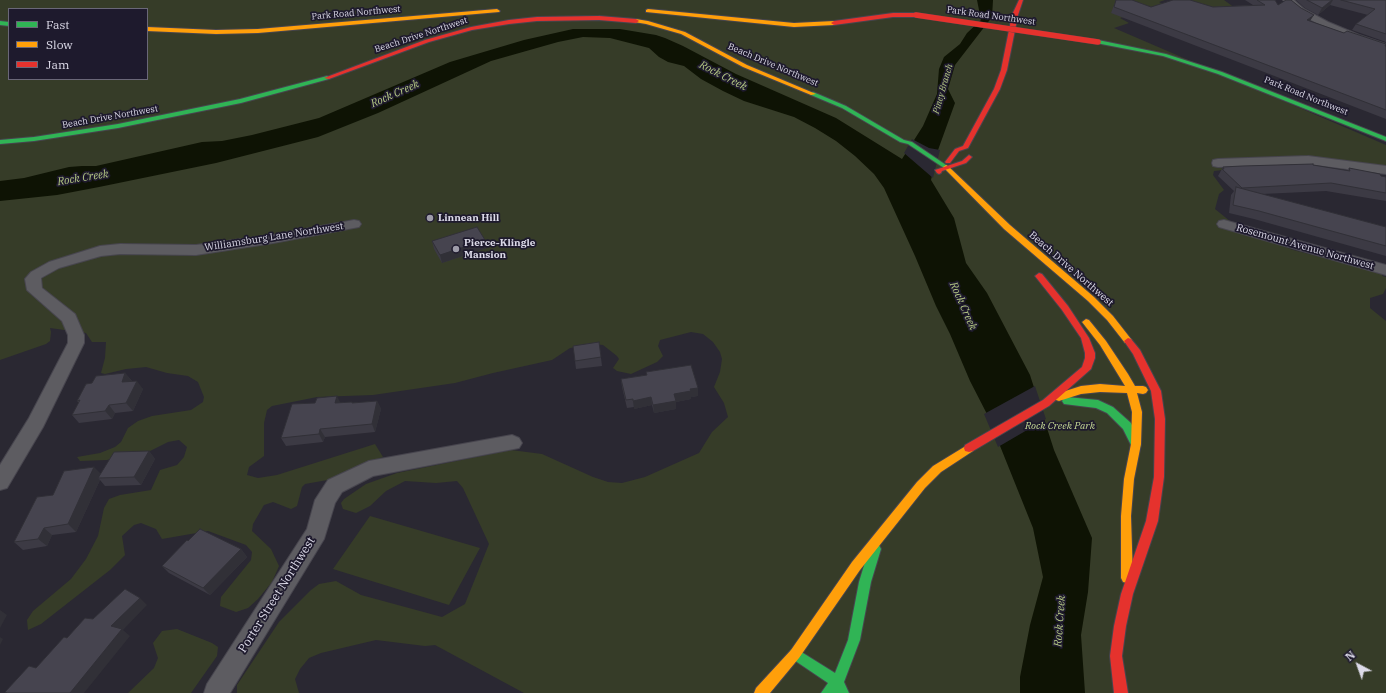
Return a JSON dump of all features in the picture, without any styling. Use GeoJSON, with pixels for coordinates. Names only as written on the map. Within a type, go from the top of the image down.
{"type":"FeatureCollection","features":[{"type":"Feature","properties":{"kind":"main road"},"geometry":{"type":"LineString","coordinates":[[939,167],[957,150],[966,147],[997,89],[1002,77],[1015,15],[1021,0]]}},
{"type":"Feature","properties":{"kind":"main road","name":"Park Road Northwest"},"geometry":{"type":"LineString","coordinates":[[148,29],[216,32],[258,31],[505,10]]}},
{"type":"Feature","properties":{"kind":"main road","name":"Park Road Northwest"},"geometry":{"type":"LineString","coordinates":[[636,10],[794,25],[842,23],[892,15],[916,15],[1098,42],[1164,55],[1220,73],[1386,139]]}},
{"type":"Feature","properties":{"kind":"main road","name":"Beach Drive Northwest"},"geometry":{"type":"LineString","coordinates":[[0,142],[89,130],[211,108],[308,83],[466,30],[513,21],[572,18],[640,21],[673,29],[745,66],[835,103],[902,141],[910,143],[939,167],[1021,240],[1091,299],[1117,326],[1137,352],[1148,372],[1156,391],[1160,419],[1159,477],[1152,521],[1127,594],[1117,649],[1121,693]]}},
{"type":"Feature","properties":{"kind":"main road"},"geometry":{"type":"LineString","coordinates":[[939,167],[971,161],[970,152],[966,147]]}},
{"type":"Feature","properties":{"kind":"main road","name":"Beach Drive Northwest"},"geometry":{"type":"LineString","coordinates":[[939,167],[988,222]]}},
{"type":"Feature","properties":{"kind":"main road"},"geometry":{"type":"LineString","coordinates":[[983,191],[1021,240]]}},
{"type":"Feature","properties":{"kind":"main road","name":"Beach Drive Northwest"},"geometry":{"type":"LineString","coordinates":[[1046,403],[1086,369],[1089,363],[1090,353],[1088,343],[1078,326],[1037,273],[1081,316],[1103,343],[1131,388],[1137,412],[1136,444],[1128,480],[1126,516],[1127,594]]}},
{"type":"Feature","properties":{"kind":"main road"},"geometry":{"type":"LineString","coordinates":[[773,693],[792,658],[829,604],[879,536],[921,484],[938,469],[954,457],[1046,403],[1067,394],[1081,390],[1100,388],[1131,388],[1156,391]]}},
{"type":"Feature","properties":{"kind":"main road"},"geometry":{"type":"LineString","coordinates":[[1046,403],[1075,401],[1105,407],[1116,413],[1127,426],[1136,444]]}},
{"type":"Feature","properties":{"kind":"main road"},"geometry":{"type":"LineString","coordinates":[[828,693],[838,682],[854,640],[865,582],[879,536]]}},
{"type":"Feature","properties":{"kind":"main road"},"geometry":{"type":"LineString","coordinates":[[792,658],[838,682],[842,693]]}},
{"type":"Feature","properties":{"kind":"main road"},"geometry":{"type":"LineString","coordinates":[[761,693],[792,658]]}},
{"type":"Feature","properties":{"kind":"street"},"geometry":{"type":"LineString","coordinates":[[1288,0],[1301,11],[1325,24],[1386,47]]}},
{"type":"Feature","properties":{"kind":"street"},"geometry":{"type":"LineString","coordinates":[[1218,163],[1308,160],[1386,170]]}},
{"type":"Feature","properties":{"kind":"street","name":"Williamsburg Lane Northwest"},"geometry":{"type":"LineString","coordinates":[[0,482],[36,422],[76,343],[76,335],[70,318],[35,290],[33,279],[36,275],[43,270],[68,260],[100,251],[120,249],[196,250],[273,239],[354,224]]}},
{"type":"Feature","properties":{"kind":"street","name":"Rosemount Avenue Northwest"},"geometry":{"type":"LineString","coordinates":[[1224,224],[1386,270]]}},
{"type":"Feature","properties":{"kind":"street","name":"Porter Street Northwest"},"geometry":{"type":"LineString","coordinates":[[216,693],[317,532],[325,500],[335,486],[369,469],[512,443]]}},
{"type":"Feature","properties":{"kind":"green space","name":"Rock Creek Park"},"geometry":{"type":"Polygon","coordinates":[[[0,0],[1165,0],[1159,2],[1166,6],[1120,18],[1129,23],[1114,28],[1386,145],[1386,168],[1293,160],[1221,167],[1223,170],[1214,171],[1213,175],[1224,190],[1219,194],[1215,209],[1241,230],[1293,250],[1384,273],[1382,276],[1386,277],[1386,288],[1383,294],[1370,298],[1370,308],[1386,321],[1386,693],[524,693],[435,645],[425,646],[376,640],[321,653],[309,658],[300,669],[295,679],[299,693],[237,693],[237,685],[279,622],[319,584],[336,581],[361,595],[442,617],[465,604],[489,544],[463,488],[457,481],[436,483],[405,481],[386,491],[370,506],[356,513],[343,509],[341,503],[344,499],[366,484],[397,473],[511,450],[542,454],[593,477],[608,482],[622,483],[645,477],[699,453],[712,432],[728,417],[724,403],[714,387],[720,372],[722,359],[720,352],[713,342],[703,334],[691,332],[660,340],[658,346],[663,356],[657,362],[631,374],[617,371],[613,368],[619,359],[617,356],[603,345],[594,344],[570,348],[552,360],[455,383],[373,395],[317,397],[272,406],[267,410],[264,423],[264,456],[249,467],[247,475],[258,478],[277,475],[375,444],[383,457],[364,464],[333,479],[305,484],[302,487],[297,506],[291,509],[273,502],[264,505],[253,524],[252,531],[271,549],[279,566],[272,582],[258,599],[248,608],[236,612],[220,606],[221,597],[251,560],[252,552],[246,545],[208,531],[162,539],[156,529],[141,523],[134,525],[122,536],[125,555],[110,570],[41,624],[28,630],[27,620],[33,611],[71,579],[86,559],[98,536],[104,508],[109,499],[120,495],[151,490],[160,470],[177,465],[184,457],[187,447],[179,440],[168,442],[144,454],[125,455],[107,460],[80,461],[77,457],[100,453],[115,447],[121,442],[128,428],[138,421],[152,416],[191,410],[203,402],[204,397],[198,382],[188,376],[167,373],[146,367],[126,369],[105,374],[101,373],[105,358],[106,342],[92,342],[86,333],[50,328],[50,341],[46,344],[0,360],[0,0]]]}},
{"type":"Feature","properties":{"kind":"green space"},"geometry":{"type":"Polygon","coordinates":[[[1170,0],[1224,0],[1253,21],[1175,1],[1170,0]]]}},
{"type":"Feature","properties":{"kind":"green space"},"geometry":{"type":"Polygon","coordinates":[[[370,516],[480,548],[449,605],[333,569],[370,516]]]}},
{"type":"Feature","properties":{"kind":"green space"},"geometry":{"type":"Polygon","coordinates":[[[177,629],[212,643],[218,647],[217,656],[191,693],[128,693],[154,668],[158,658],[153,643],[162,631],[177,629]]]}},
{"type":"Feature","properties":{"kind":"water"},"geometry":{"type":"Polygon","coordinates":[[[977,0],[993,0],[992,17],[955,65],[948,89],[955,103],[938,150],[931,180],[954,218],[966,263],[987,293],[1030,375],[1054,450],[1092,538],[1088,592],[1081,635],[1085,693],[1020,693],[1020,677],[1030,625],[1043,577],[1033,528],[988,416],[970,381],[884,188],[874,174],[855,156],[836,141],[815,128],[794,117],[744,101],[723,91],[701,79],[684,66],[668,62],[659,57],[649,48],[610,38],[583,37],[558,42],[491,61],[378,113],[318,137],[216,163],[99,187],[57,195],[0,201],[0,181],[24,178],[69,167],[96,166],[202,142],[222,141],[252,135],[319,118],[450,62],[524,40],[573,29],[620,29],[665,38],[736,74],[836,118],[902,159],[923,126],[937,94],[939,69],[944,57],[960,44],[967,33],[981,20],[977,0]]]}},
{"type":"Feature","properties":{"kind":"pier"},"geometry":{"type":"Polygon","coordinates":[[[912,139],[929,148],[940,150],[933,178],[904,153],[912,139]]]}},
{"type":"Feature","properties":{"kind":"pier"},"geometry":{"type":"Polygon","coordinates":[[[1035,386],[1046,419],[998,447],[984,414],[1035,386]]]}},
{"type":"Feature","properties":{"kind":"building"},"geometry":{"type":"Polygon","coordinates":[[[1116,0],[1132,0],[1151,7],[1173,0],[1190,0],[1213,7],[1265,5],[1257,0],[1275,0],[1278,5],[1286,0],[1291,0],[1301,8],[1314,15],[1307,20],[1344,33],[1347,31],[1386,44],[1386,110],[1114,7],[1116,0]]]}},
{"type":"Feature","properties":{"kind":"building"},"geometry":{"type":"Polygon","coordinates":[[[1307,0],[1332,0],[1322,8],[1307,0]]]}},
{"type":"Feature","properties":{"kind":"building"},"geometry":{"type":"Polygon","coordinates":[[[1341,0],[1386,0],[1386,34],[1356,24],[1375,9],[1341,0]]]}},
{"type":"Feature","properties":{"kind":"building"},"geometry":{"type":"Polygon","coordinates":[[[1313,164],[1350,171],[1349,168],[1380,174],[1381,176],[1386,177],[1386,193],[1331,183],[1242,188],[1222,169],[1224,169],[1223,167],[1313,164]]]}},
{"type":"Feature","properties":{"kind":"building"},"geometry":{"type":"Polygon","coordinates":[[[1236,187],[1386,227],[1386,246],[1233,205],[1236,187]]]}},
{"type":"Feature","properties":{"kind":"building"},"geometry":{"type":"Polygon","coordinates":[[[477,227],[485,240],[440,255],[432,241],[477,227]]]}},
{"type":"Feature","properties":{"kind":"building"},"geometry":{"type":"Polygon","coordinates":[[[599,342],[601,357],[575,361],[573,346],[599,342]]]}},
{"type":"Feature","properties":{"kind":"building"},"geometry":{"type":"Polygon","coordinates":[[[691,365],[698,388],[690,389],[691,391],[674,394],[676,401],[653,405],[651,397],[633,401],[633,399],[626,400],[621,379],[647,375],[646,372],[691,365]]]}},
{"type":"Feature","properties":{"kind":"building"},"geometry":{"type":"Polygon","coordinates":[[[125,373],[122,382],[137,381],[126,403],[109,405],[105,411],[72,415],[80,400],[77,401],[86,384],[92,383],[96,376],[125,373]]]}},
{"type":"Feature","properties":{"kind":"building"},"geometry":{"type":"Polygon","coordinates":[[[337,396],[335,403],[377,401],[372,424],[320,429],[319,434],[281,438],[292,404],[315,403],[317,398],[337,396]]]}},
{"type":"Feature","properties":{"kind":"building"},"geometry":{"type":"Polygon","coordinates":[[[149,451],[134,477],[98,478],[114,452],[149,451]]]}},
{"type":"Feature","properties":{"kind":"building"},"geometry":{"type":"Polygon","coordinates":[[[94,467],[68,524],[44,528],[38,539],[14,542],[37,497],[53,495],[64,471],[94,467]]]}},
{"type":"Feature","properties":{"kind":"building"},"geometry":{"type":"Polygon","coordinates":[[[200,529],[241,549],[203,588],[162,566],[200,529]]]}},
{"type":"Feature","properties":{"kind":"building"},"geometry":{"type":"Polygon","coordinates":[[[125,589],[140,598],[111,626],[122,629],[70,693],[5,692],[29,666],[36,668],[64,637],[67,638],[85,618],[93,619],[125,589]]]}},
{"type":"Feature","properties":{"kind":"traffic: fast"},"geometry":{"type":"LineString","coordinates":[[0,23],[8,24]]}},
{"type":"Feature","properties":{"kind":"traffic: fast"},"geometry":{"type":"LineString","coordinates":[[1098,42],[1164,55],[1220,73],[1386,139]]}},
{"type":"Feature","properties":{"kind":"traffic: fast"},"geometry":{"type":"LineString","coordinates":[[0,142],[34,139],[118,126],[241,101],[327,78]]}},
{"type":"Feature","properties":{"kind":"traffic: fast"},"geometry":{"type":"LineString","coordinates":[[813,94],[844,107],[902,141],[910,143],[946,167]]}},
{"type":"Feature","properties":{"kind":"traffic: fast"},"geometry":{"type":"LineString","coordinates":[[1067,401],[1098,404],[1110,410],[1127,426],[1136,444]]}},
{"type":"Feature","properties":{"kind":"traffic: fast"},"geometry":{"type":"LineString","coordinates":[[828,693],[838,682],[854,640],[865,582],[875,549]]}},
{"type":"Feature","properties":{"kind":"traffic: fast"},"geometry":{"type":"LineString","coordinates":[[795,654],[838,682],[842,693]]}},
{"type":"Feature","properties":{"kind":"traffic: slow"},"geometry":{"type":"LineString","coordinates":[[148,29],[216,32],[258,31],[497,11]]}},
{"type":"Feature","properties":{"kind":"traffic: slow"},"geometry":{"type":"LineString","coordinates":[[648,11],[794,25],[834,23]]}},
{"type":"Feature","properties":{"kind":"traffic: slow"},"geometry":{"type":"LineString","coordinates":[[636,21],[646,22],[683,33],[745,66],[813,94]]}},
{"type":"Feature","properties":{"kind":"traffic: slow"},"geometry":{"type":"LineString","coordinates":[[946,167],[1007,227],[1091,299],[1110,318],[1128,341]]}},
{"type":"Feature","properties":{"kind":"traffic: slow"},"geometry":{"type":"LineString","coordinates":[[1086,322],[1103,343],[1125,376],[1131,388],[1137,412],[1136,444],[1129,479],[1126,516],[1127,578]]}},
{"type":"Feature","properties":{"kind":"traffic: slow"},"geometry":{"type":"LineString","coordinates":[[1059,397],[1081,390],[1100,388],[1143,390]]}},
{"type":"Feature","properties":{"kind":"traffic: slow"},"geometry":{"type":"LineString","coordinates":[[761,693],[795,654],[856,566],[921,485],[937,469],[969,448]]}},
{"type":"Feature","properties":{"kind":"traffic: jam"},"geometry":{"type":"LineString","coordinates":[[948,162],[957,150],[966,147],[997,89],[1004,70],[1015,15],[1021,0]]}},
{"type":"Feature","properties":{"kind":"traffic: jam"},"geometry":{"type":"LineString","coordinates":[[834,23],[893,15],[916,15]]}},
{"type":"Feature","properties":{"kind":"traffic: jam"},"geometry":{"type":"LineString","coordinates":[[916,15],[1098,42]]}},
{"type":"Feature","properties":{"kind":"traffic: jam"},"geometry":{"type":"LineString","coordinates":[[327,78],[427,41],[471,29],[509,22],[537,19],[599,18],[636,21]]}},
{"type":"Feature","properties":{"kind":"traffic: jam"},"geometry":{"type":"LineString","coordinates":[[939,172],[938,170],[964,162],[969,157]]}},
{"type":"Feature","properties":{"kind":"traffic: jam"},"geometry":{"type":"LineString","coordinates":[[969,448],[1046,403],[1086,369],[1090,358],[1090,353],[1085,338],[1065,308],[1039,276]]}},
{"type":"Feature","properties":{"kind":"traffic: jam"},"geometry":{"type":"LineString","coordinates":[[1121,693],[1116,656],[1120,626],[1127,594],[1152,521],[1159,477],[1160,419],[1156,391],[1137,352],[1128,341]]}},
{"type":"Feature","properties":{"kind":"place","name":"Linnean Hill"},"geometry":{"type":"Point","coordinates":[430,218]}},
{"type":"Feature","properties":{"kind":"place","name":"Pierce-Klingle Mansion"},"geometry":{"type":"Point","coordinates":[456,249]}},
{"type":"Feature","properties":{"kind":"water label","name":"Rock Creek"},"geometry":{"type":"Point","coordinates":[723,76]}},
{"type":"Feature","properties":{"kind":"water label","name":"Piney Branch"},"geometry":{"type":"Point","coordinates":[943,89]}},
{"type":"Feature","properties":{"kind":"water label","name":"Rock Creek"},"geometry":{"type":"Point","coordinates":[395,94]}},
{"type":"Feature","properties":{"kind":"water label","name":"Rock Creek"},"geometry":{"type":"Point","coordinates":[83,178]}},
{"type":"Feature","properties":{"kind":"water label","name":"Rock Creek"},"geometry":{"type":"Point","coordinates":[963,306]}},
{"type":"Feature","properties":{"kind":"water label","name":"Rock Creek"},"geometry":{"type":"Point","coordinates":[1060,621]}}]}
